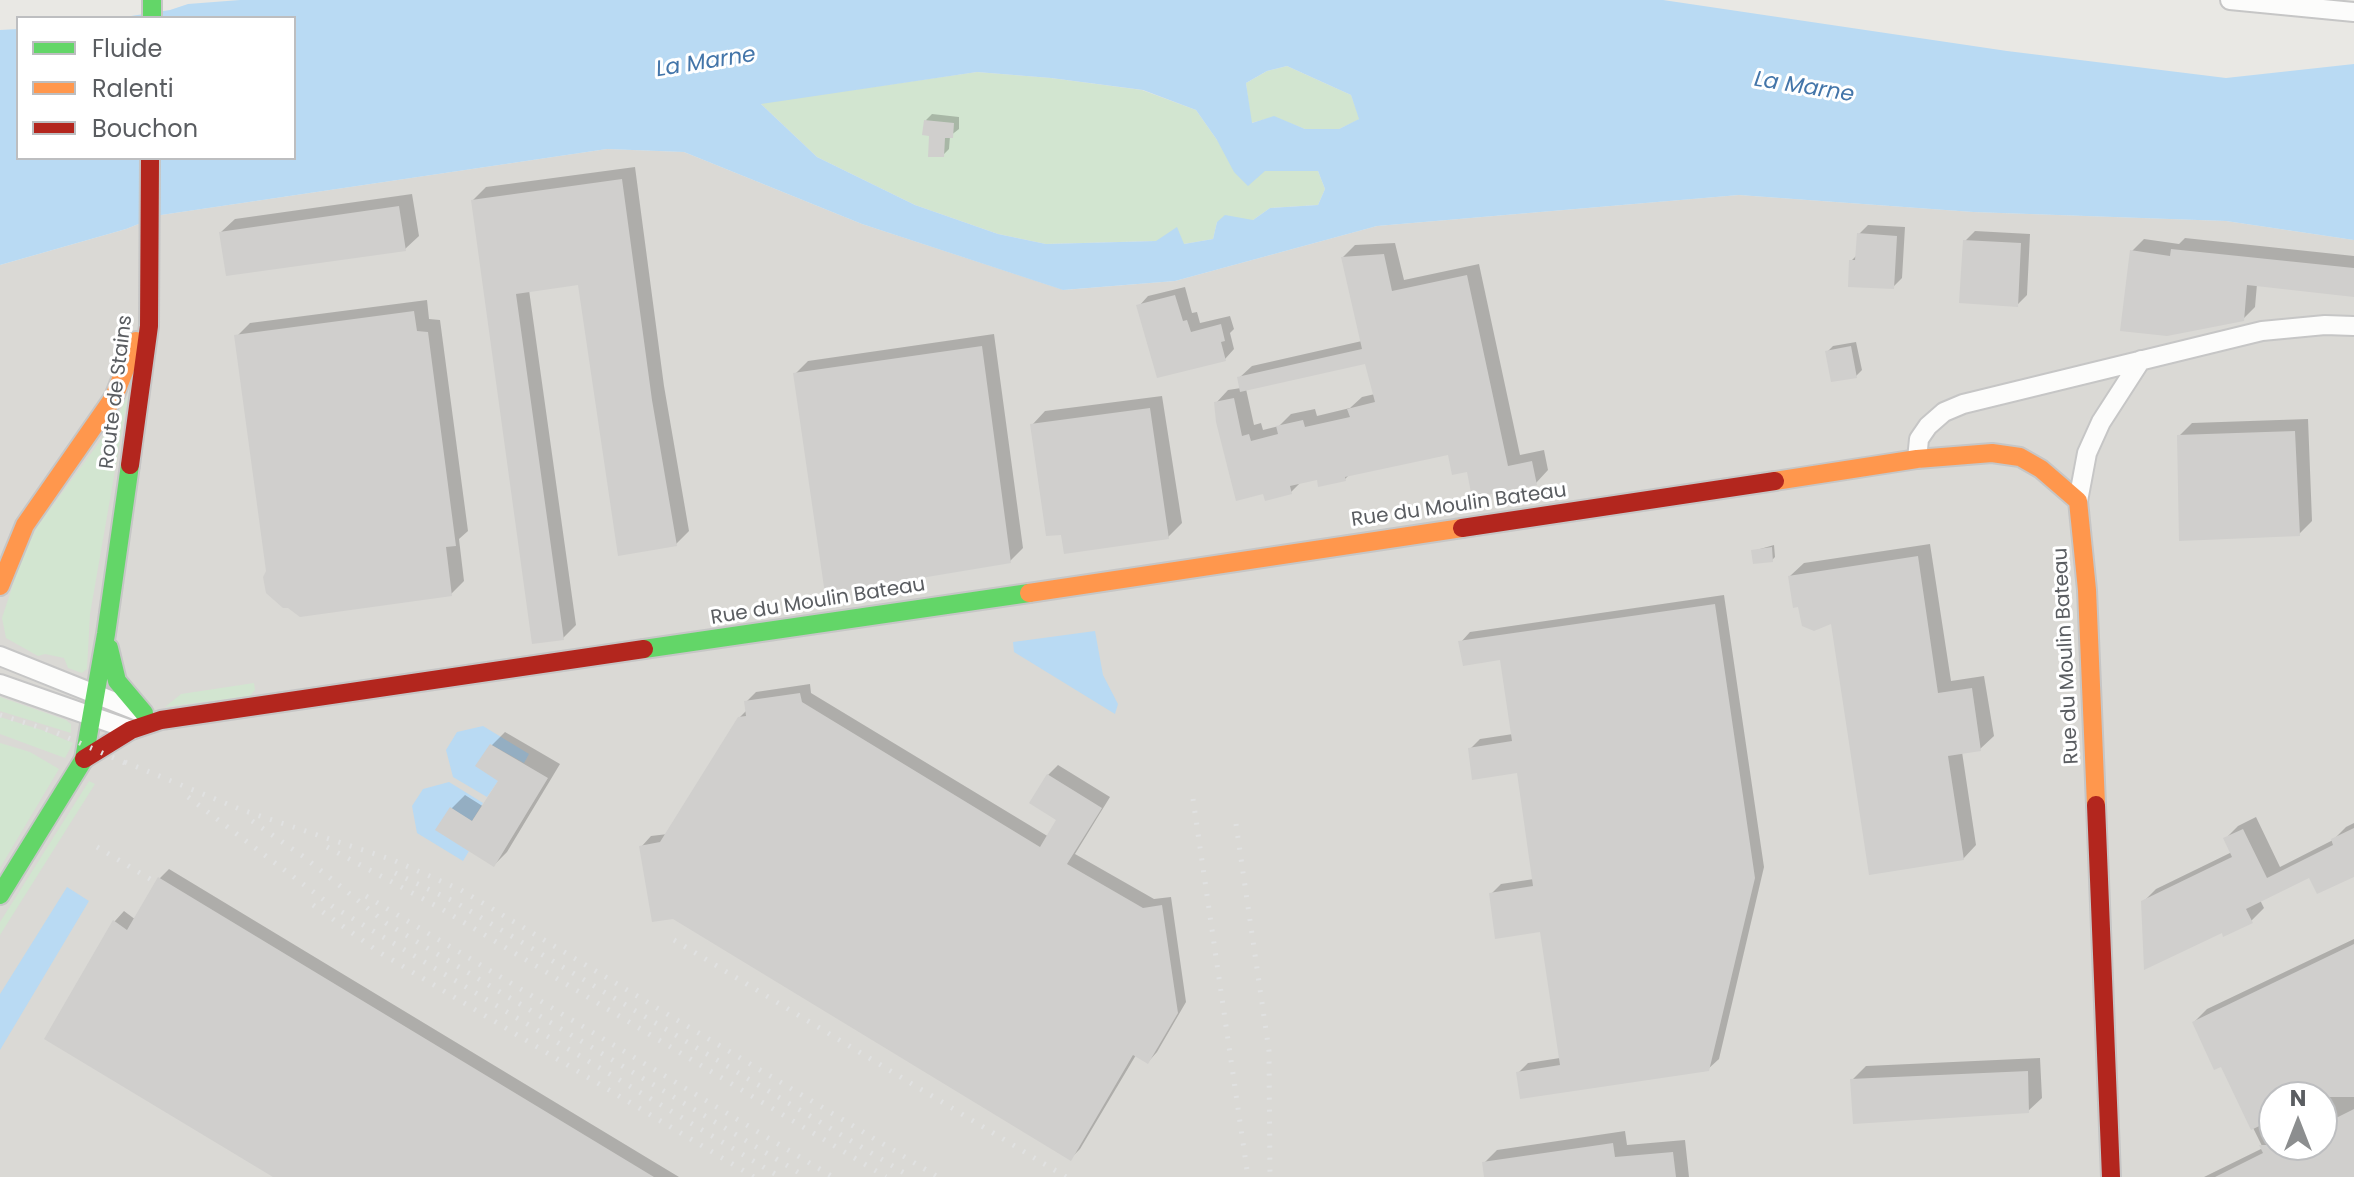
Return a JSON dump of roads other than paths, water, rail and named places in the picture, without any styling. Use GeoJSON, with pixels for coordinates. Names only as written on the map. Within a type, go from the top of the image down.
{"type":"FeatureCollection","features":[{"type":"Feature","properties":{"kind":"street"},"geometry":{"type":"LineString","coordinates":[[2230,0],[2354,12]]}},
{"type":"Feature","properties":{"kind":"street"},"geometry":{"type":"LineString","coordinates":[[150,160],[150,246]]}},
{"type":"Feature","properties":{"kind":"street","name":"Route de Stains"},"geometry":{"type":"LineString","coordinates":[[0,586],[25,525],[107,408],[123,379],[138,335],[150,246]]}},
{"type":"Feature","properties":{"kind":"street","name":"Route de Stains"},"geometry":{"type":"LineString","coordinates":[[0,895],[84,759],[97,695],[149,326],[150,246]]}},
{"type":"Feature","properties":{"kind":"street"},"geometry":{"type":"LineString","coordinates":[[1917,459],[1919,439],[1944,412],[1963,404],[2262,331],[2325,325],[2354,326]]}},
{"type":"Feature","properties":{"kind":"street"},"geometry":{"type":"LineString","coordinates":[[2078,501],[2087,453],[2096,432],[2141,360]]}},
{"type":"Feature","properties":{"kind":"street","name":"Rue du Moulin Bateau"},"geometry":{"type":"LineString","coordinates":[[84,759],[153,717],[1287,555],[1917,459],[1992,453],[2020,457],[2041,469],[2078,501],[2087,590],[2111,1177]]}},
{"type":"Feature","properties":{"kind":"street"},"geometry":{"type":"LineString","coordinates":[[106,634],[117,681],[153,717]]}},
{"type":"Feature","properties":{"kind":"street"},"geometry":{"type":"LineString","coordinates":[[0,656],[153,717]]}},
{"type":"Feature","properties":{"kind":"street"},"geometry":{"type":"LineString","coordinates":[[0,684],[131,730]]}},
{"type":"Feature","properties":{"kind":"water","name":"La Marne"},"geometry":{"type":"Polygon","coordinates":[[[240,0],[1663,0],[2007,51],[2226,78],[2354,64],[2354,240],[2226,221],[1973,212],[1739,195],[1377,226],[1175,281],[1063,290],[862,224],[684,152],[607,149],[161,215],[126,229],[0,265],[0,30],[16,29],[16,160],[296,160],[296,16],[131,16],[188,4],[240,0]],[[1287,66],[1267,71],[1246,83],[1252,123],[1274,116],[1305,129],[1339,129],[1359,119],[1351,95],[1287,66]],[[977,72],[761,104],[817,157],[915,205],[998,234],[1046,244],[1156,241],[1177,227],[1184,244],[1213,239],[1217,222],[1225,215],[1253,220],[1270,208],[1318,205],[1325,189],[1318,171],[1265,171],[1248,186],[1234,172],[1196,110],[1143,90],[977,72]]]}},
{"type":"Feature","properties":{"kind":"water"},"geometry":{"type":"Polygon","coordinates":[[[1095,631],[1103,675],[1118,704],[1115,714],[1014,652],[1013,642],[1095,631]]]}},
{"type":"Feature","properties":{"kind":"water"},"geometry":{"type":"Polygon","coordinates":[[[483,726],[529,754],[524,763],[490,744],[498,781],[487,797],[453,777],[446,750],[457,732],[483,726]]]}},
{"type":"Feature","properties":{"kind":"water"},"geometry":{"type":"Polygon","coordinates":[[[449,782],[483,803],[472,821],[450,808],[436,830],[469,851],[463,861],[417,833],[412,806],[423,789],[449,782]]]}},
{"type":"Feature","properties":{"kind":"water"},"geometry":{"type":"Polygon","coordinates":[[[67,887],[89,901],[0,1050],[0,994],[67,887]]]}},
{"type":"Feature","properties":{"kind":"railway"},"geometry":{"type":"LineString","coordinates":[[0,715],[57,733],[132,766]]}},
{"type":"Feature","properties":{"kind":"railway"},"geometry":{"type":"LineString","coordinates":[[125,762],[242,810],[393,860],[461,890],[938,1177]]}},
{"type":"Feature","properties":{"kind":"railway"},"geometry":{"type":"LineString","coordinates":[[188,797],[332,906],[780,1177]]}},
{"type":"Feature","properties":{"kind":"railway"},"geometry":{"type":"LineString","coordinates":[[1193,799],[1248,1177]]}},
{"type":"Feature","properties":{"kind":"railway"},"geometry":{"type":"LineString","coordinates":[[252,821],[304,857],[386,923],[806,1177]]}},
{"type":"Feature","properties":{"kind":"railway"},"geometry":{"type":"LineString","coordinates":[[1236,824],[1269,1051],[1270,1177]]}},
{"type":"Feature","properties":{"kind":"railway"},"geometry":{"type":"LineString","coordinates":[[97,847],[155,882]]}},
{"type":"Feature","properties":{"kind":"railway"},"geometry":{"type":"LineString","coordinates":[[327,847],[440,908],[886,1177]]}},
{"type":"Feature","properties":{"kind":"railway"},"geometry":{"type":"LineString","coordinates":[[395,873],[455,902],[911,1177]]}},
{"type":"Feature","properties":{"kind":"railway"},"geometry":{"type":"LineString","coordinates":[[366,896],[833,1177]]}},
{"type":"Feature","properties":{"kind":"railway"},"geometry":{"type":"LineString","coordinates":[[313,905],[379,952],[754,1177]]}},
{"type":"Feature","properties":{"kind":"railway"},"geometry":{"type":"LineString","coordinates":[[674,940],[1066,1177]]}}]}
